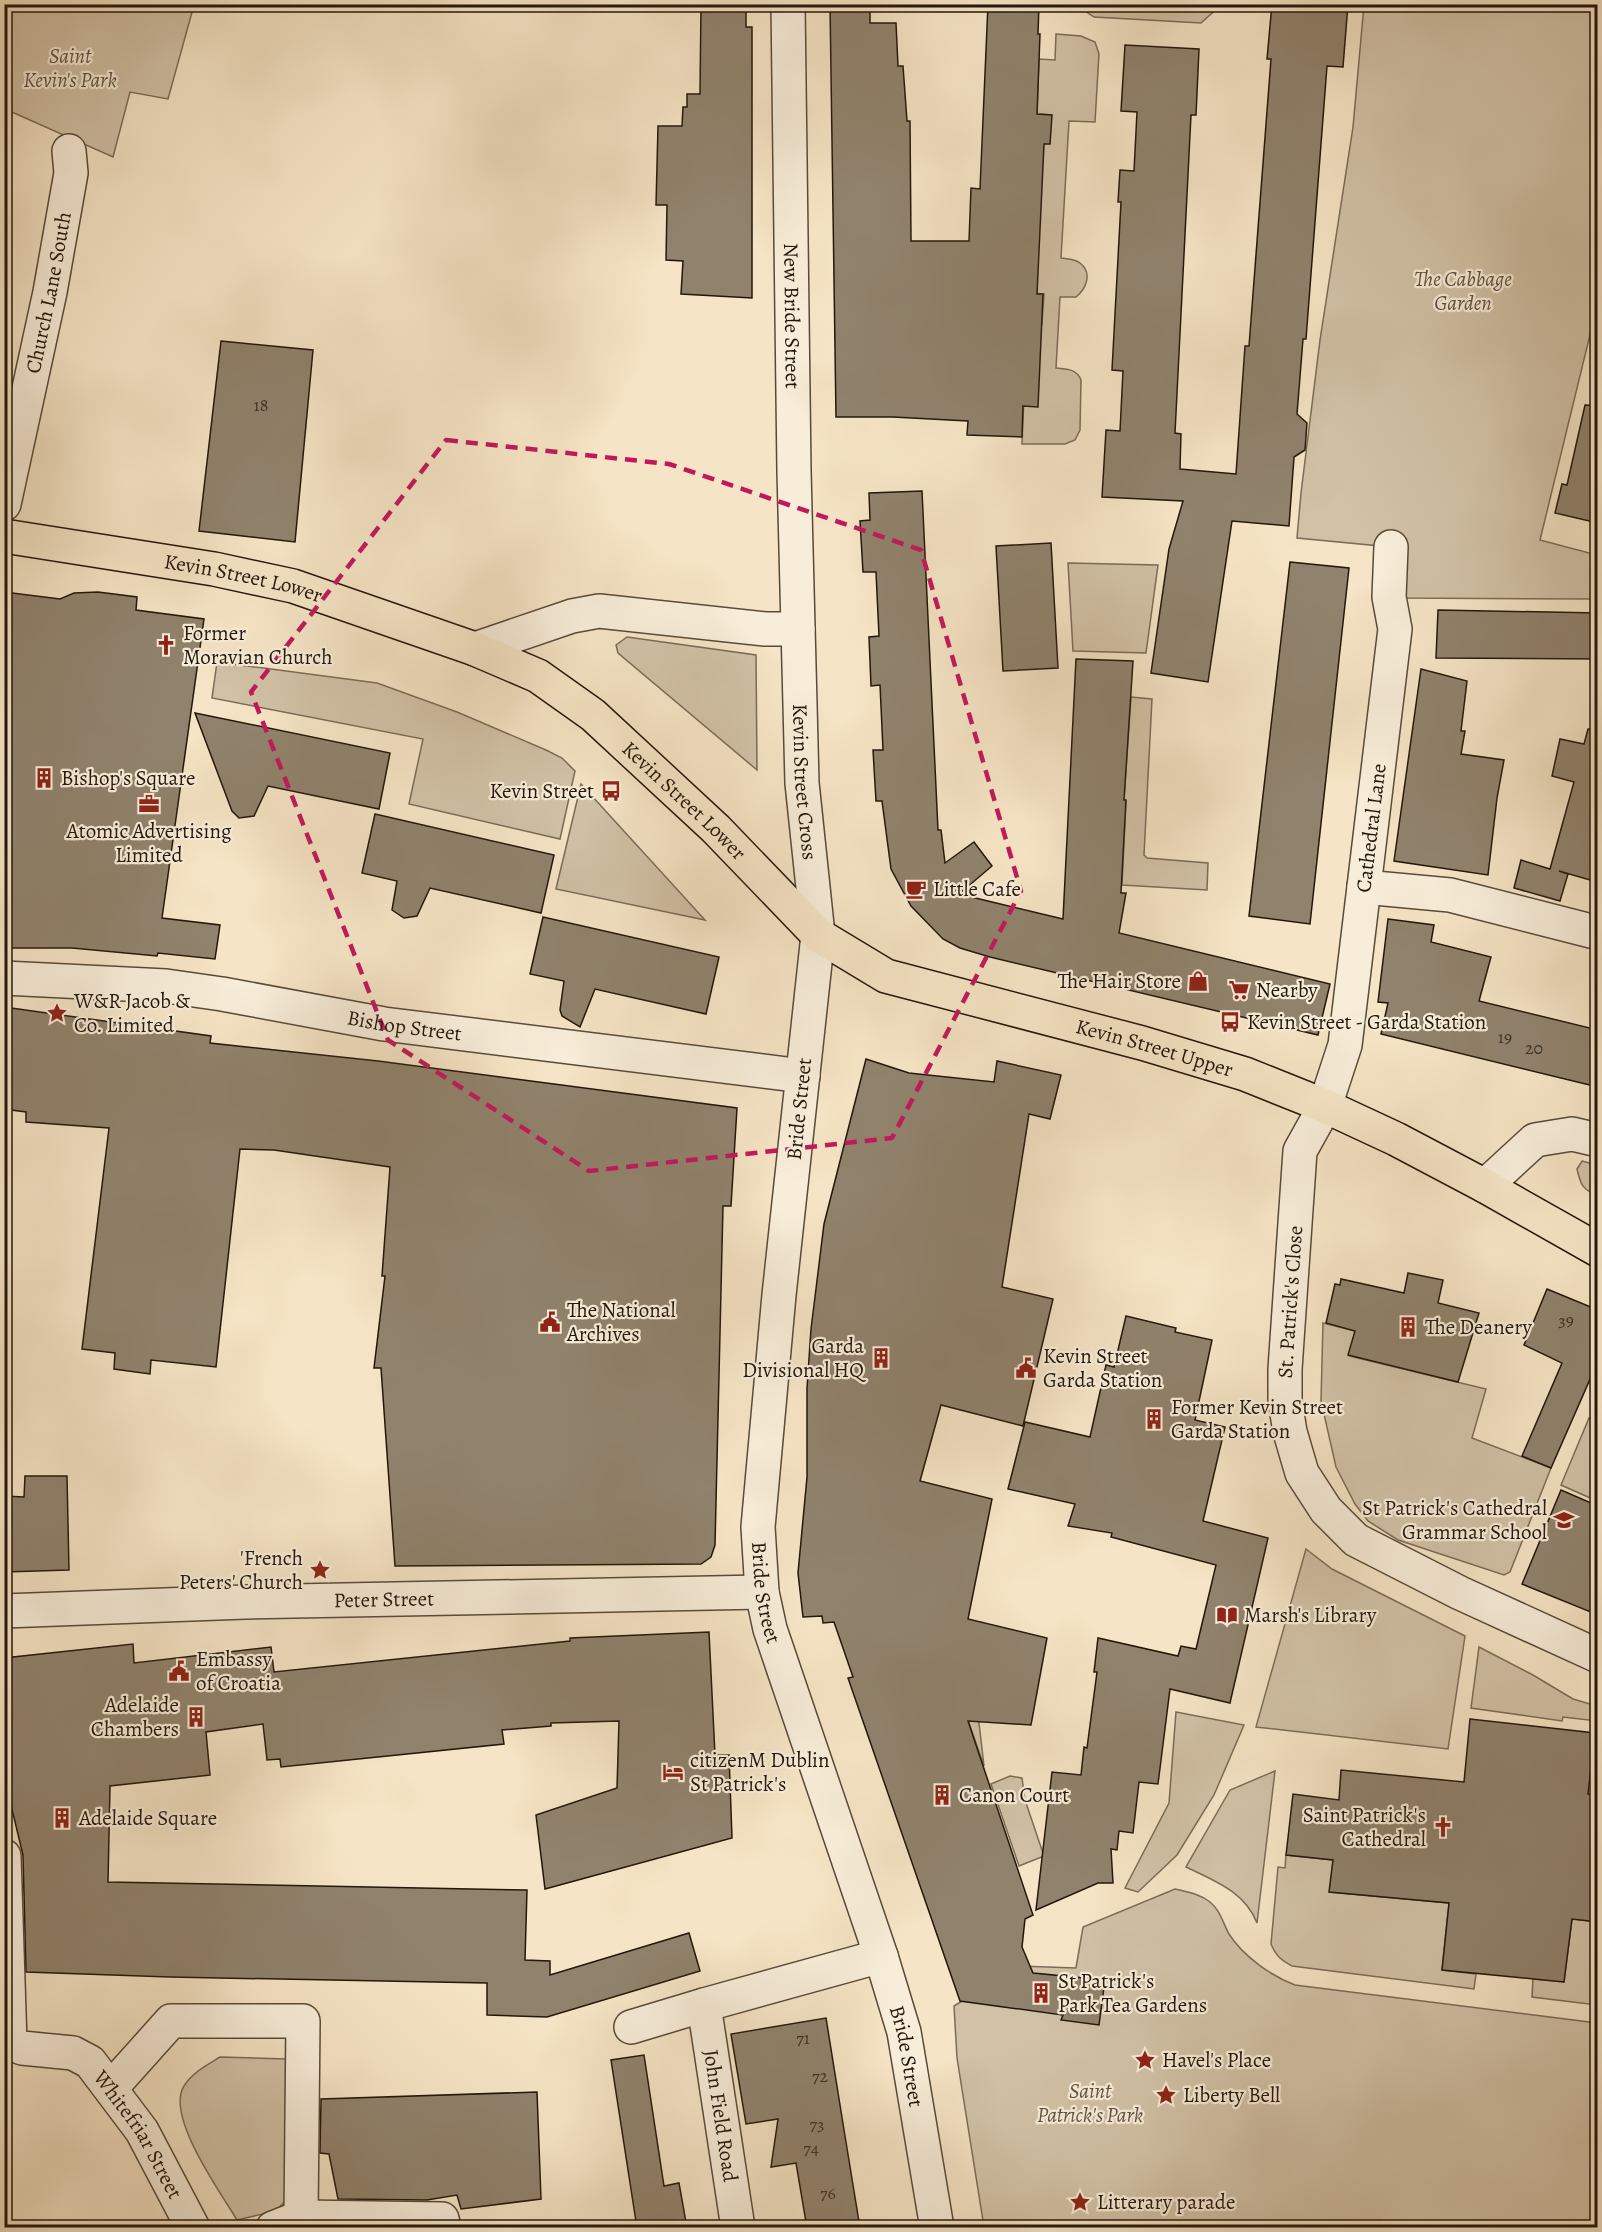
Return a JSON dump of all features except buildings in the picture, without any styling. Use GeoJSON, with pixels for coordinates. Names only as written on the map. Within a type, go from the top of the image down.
{"type":"FeatureCollection","features":[{"type":"Feature","properties":{"kind":"main road","name":"Kevin Street Lower"},"geometry":{"type":"LineString","coordinates":[[4,536],[213,569],[293,586],[475,649],[538,676],[593,715],[716,830],[818,935]]}},
{"type":"Feature","properties":{"kind":"main road","name":"Kevin Street Upper"},"geometry":{"type":"LineString","coordinates":[[818,935],[886,976],[1142,1043],[1245,1074],[1325,1106],[1396,1139],[1598,1250]]}},
{"type":"Feature","properties":{"kind":"street","name":"New Bride Street"},"geometry":{"type":"LineString","coordinates":[[788,4],[798,628]]}},
{"type":"Feature","properties":{"kind":"street","name":"Church Lane South"},"geometry":{"type":"LineString","coordinates":[[4,504],[50,292],[71,173],[69,151]]}},
{"type":"Feature","properties":{"kind":"street","name":"Cathedral Lane"},"geometry":{"type":"LineString","coordinates":[[1325,1106],[1345,1045],[1395,629],[1389,597],[1391,547]]}},
{"type":"Feature","properties":{"kind":"street"},"geometry":{"type":"LineString","coordinates":[[475,649],[572,616],[599,611],[765,629],[798,628]]}},
{"type":"Feature","properties":{"kind":"street","name":"Kevin Street Cross"},"geometry":{"type":"LineString","coordinates":[[798,628],[802,783],[818,935]]}},
{"type":"Feature","properties":{"kind":"street"},"geometry":{"type":"LineString","coordinates":[[1364,887],[1450,896],[1592,931]]}},
{"type":"Feature","properties":{"kind":"street","name":"Bride Street"},"geometry":{"type":"LineString","coordinates":[[818,935],[779,1295],[758,1527],[762,1592],[770,1629],[881,1956],[904,2032],[937,2228]]}},
{"type":"Feature","properties":{"kind":"street","name":"Bishop Street"},"geometry":{"type":"LineString","coordinates":[[4,978],[166,986],[384,1024],[803,1076]]}},
{"type":"Feature","properties":{"kind":"street","name":"St. Patrick's Close"},"geometry":{"type":"LineString","coordinates":[[1325,1106],[1300,1151],[1285,1370],[1287,1412],[1302,1473],[1326,1510],[1356,1540],[1467,1597],[1598,1656]]}},
{"type":"Feature","properties":{"kind":"street"},"geometry":{"type":"LineString","coordinates":[[1485,1186],[1535,1140],[1572,1134],[1598,1140]]}},
{"type":"Feature","properties":{"kind":"street","name":"Peter Street"},"geometry":{"type":"LineString","coordinates":[[4,1611],[269,1602],[762,1592]]}},
{"type":"Feature","properties":{"kind":"street","name":"Whitefriar Street"},"geometry":{"type":"LineString","coordinates":[[4,1856],[10,2043],[22,2048],[73,2053],[90,2062],[142,2131],[194,2228]]}},
{"type":"Feature","properties":{"kind":"street"},"geometry":{"type":"LineString","coordinates":[[632,2027],[881,1956]]}},
{"type":"Feature","properties":{"kind":"street","name":"John Field Road"},"geometry":{"type":"LineString","coordinates":[[704,2005],[738,2228]]}},
{"type":"Feature","properties":{"kind":"street"},"geometry":{"type":"LineString","coordinates":[[111,2088],[171,2020],[303,2021],[287,2222],[442,2219],[444,2228]]}},
{"type":"Feature","properties":{"kind":"highlighted area"},"geometry":{"type":"Polygon","coordinates":[[[446,440],[669,464],[921,550],[1021,891],[892,1138],[589,1171],[388,1040],[251,692],[446,440]]]}},
{"type":"Feature","properties":{"kind":"green space","name":"Saint Kevin's Park"},"geometry":{"type":"Polygon","coordinates":[[[5,5],[194,5],[168,99],[130,92],[113,157],[5,109],[5,5]]]}},
{"type":"Feature","properties":{"kind":"green space"},"geometry":{"type":"Polygon","coordinates":[[[1076,5],[1221,5],[1201,23],[1094,17],[1076,5]]]}},
{"type":"Feature","properties":{"kind":"green space","name":"The Cabbage Garden"},"geometry":{"type":"Polygon","coordinates":[[[1364,5],[1597,5],[1597,306],[1540,540],[1597,555],[1597,599],[1397,598],[1401,548],[1297,538],[1320,340],[1353,127],[1364,5]]]}},
{"type":"Feature","properties":{"kind":"green space"},"geometry":{"type":"Polygon","coordinates":[[[1056,34],[1081,36],[1095,42],[1099,54],[1095,122],[1069,121],[1061,258],[1080,263],[1087,276],[1083,290],[1076,297],[1060,297],[1056,368],[1068,369],[1081,380],[1080,430],[1075,440],[1065,444],[1022,444],[1027,324],[1042,324],[1044,294],[1029,293],[1036,143],[1050,143],[1051,115],[1037,114],[1039,59],[1055,60],[1056,34]]]}},
{"type":"Feature","properties":{"kind":"green space"},"geometry":{"type":"Polygon","coordinates":[[[1068,563],[1158,565],[1146,653],[1073,651],[1068,563]]]}},
{"type":"Feature","properties":{"kind":"green space"},"geometry":{"type":"Polygon","coordinates":[[[627,637],[756,655],[757,770],[618,653],[616,645],[627,637]]]}},
{"type":"Feature","properties":{"kind":"green space"},"geometry":{"type":"Polygon","coordinates":[[[217,662],[377,683],[457,712],[562,758],[575,771],[560,839],[409,804],[423,739],[212,698],[217,662]]]}},
{"type":"Feature","properties":{"kind":"green space"},"geometry":{"type":"Polygon","coordinates":[[[1131,697],[1152,699],[1144,855],[1147,858],[1208,863],[1207,890],[1122,885],[1126,801],[1124,800],[1131,697]]]}},
{"type":"Feature","properties":{"kind":"green space"},"geometry":{"type":"Polygon","coordinates":[[[581,784],[705,920],[556,889],[581,784]]]}},
{"type":"Feature","properties":{"kind":"green space"},"geometry":{"type":"Polygon","coordinates":[[[1582,1161],[1597,1165],[1597,1196],[1581,1183],[1577,1169],[1582,1161]]]}},
{"type":"Feature","properties":{"kind":"green space"},"geometry":{"type":"Polygon","coordinates":[[[1323,1323],[1355,1331],[1349,1356],[1486,1389],[1472,1438],[1551,1468],[1510,1572],[1504,1575],[1398,1540],[1368,1521],[1355,1504],[1336,1467],[1321,1401],[1323,1323]]]}},
{"type":"Feature","properties":{"kind":"green space"},"geometry":{"type":"Polygon","coordinates":[[[1589,1418],[1597,1421],[1597,1501],[1561,1485],[1589,1418]]]}},
{"type":"Feature","properties":{"kind":"green space"},"geometry":{"type":"Polygon","coordinates":[[[1306,1549],[1332,1569],[1465,1636],[1448,1749],[1256,1727],[1306,1549]]]}},
{"type":"Feature","properties":{"kind":"green space"},"geometry":{"type":"Polygon","coordinates":[[[1479,1647],[1573,1699],[1597,1706],[1597,1721],[1563,1717],[1562,1721],[1471,1708],[1479,1647]]]}},
{"type":"Feature","properties":{"kind":"green space"},"geometry":{"type":"Polygon","coordinates":[[[953,1677],[974,1680],[984,1766],[953,1677]]]}},
{"type":"Feature","properties":{"kind":"green space"},"geometry":{"type":"Polygon","coordinates":[[[1176,1712],[1244,1725],[1214,1795],[1177,1855],[1138,1892],[1125,1888],[1169,1803],[1176,1712]]]}},
{"type":"Feature","properties":{"kind":"green space"},"geometry":{"type":"Polygon","coordinates":[[[1275,1771],[1257,1923],[1252,1912],[1237,1895],[1186,1867],[1230,1790],[1275,1771]]]}},
{"type":"Feature","properties":{"kind":"green space"},"geometry":{"type":"Polygon","coordinates":[[[1010,1776],[1022,1778],[1025,1800],[1044,1856],[1019,1866],[991,1784],[1010,1776]]]}},
{"type":"Feature","properties":{"kind":"green space"},"geometry":{"type":"Polygon","coordinates":[[[1286,1855],[1333,1860],[1330,1892],[1449,1903],[1442,1970],[1476,1974],[1474,1989],[1292,1966],[1285,1962],[1277,1955],[1271,1944],[1278,1867],[1285,1868],[1286,1855]]]}},
{"type":"Feature","properties":{"kind":"green space","name":"Saint Patrick's Park"},"geometry":{"type":"Polygon","coordinates":[[[1175,1889],[1198,1895],[1210,1902],[1219,1913],[1229,1934],[1242,1950],[1267,1971],[1295,1985],[1597,2023],[1597,2227],[984,2227],[957,2058],[954,2006],[1019,1966],[1076,1968],[1083,1927],[1175,1889]]]}},
{"type":"Feature","properties":{"kind":"green space"},"geometry":{"type":"Polygon","coordinates":[[[1572,1919],[1597,1922],[1597,2005],[1532,1997],[1533,1979],[1564,1982],[1572,1919]]]}},
{"type":"Feature","properties":{"kind":"green space"},"geometry":{"type":"Polygon","coordinates":[[[220,2057],[286,2059],[285,2201],[276,2211],[237,2220],[197,2154],[182,2116],[180,2099],[184,2086],[192,2077],[220,2057]]]}},
{"type":"Feature","properties":{"kind":"shaded area"},"geometry":{"type":"Polygon","coordinates":[[[1378,2220],[1416,2226],[1415,2228],[1374,2227],[1378,2220]]]}},
{"type":"Feature","properties":{"kind":"place","name":"Former Moravian Church"},"geometry":{"type":"Point","coordinates":[166,645]}},
{"type":"Feature","properties":{"kind":"place","name":"Bishop's Square"},"geometry":{"type":"Point","coordinates":[44,778]}},
{"type":"Feature","properties":{"kind":"place","name":"Kevin Street"},"geometry":{"type":"Point","coordinates":[611,791]}},
{"type":"Feature","properties":{"kind":"place","name":"Atomic Advertising Limited"},"geometry":{"type":"Point","coordinates":[149,804]}},
{"type":"Feature","properties":{"kind":"place","name":"Little Cafe"},"geometry":{"type":"Point","coordinates":[916,889]}},
{"type":"Feature","properties":{"kind":"place","name":"The Hair Store"},"geometry":{"type":"Point","coordinates":[1198,981]}},
{"type":"Feature","properties":{"kind":"place","name":"Nearby"},"geometry":{"type":"Point","coordinates":[1239,990]}},
{"type":"Feature","properties":{"kind":"place","name":"W&R Jacob & Co. Limited"},"geometry":{"type":"Point","coordinates":[57,1013]}},
{"type":"Feature","properties":{"kind":"place","name":"Kevin Street - Garda Station"},"geometry":{"type":"Point","coordinates":[1230,1022]}},
{"type":"Feature","properties":{"kind":"place","name":"The National Archives"},"geometry":{"type":"Point","coordinates":[550,1322]}},
{"type":"Feature","properties":{"kind":"place","name":"The Deanery"},"geometry":{"type":"Point","coordinates":[1408,1327]}},
{"type":"Feature","properties":{"kind":"place","name":"Garda Divisional HQ"},"geometry":{"type":"Point","coordinates":[881,1358]}},
{"type":"Feature","properties":{"kind":"place","name":"Kevin Street Garda Station"},"geometry":{"type":"Point","coordinates":[1026,1368]}},
{"type":"Feature","properties":{"kind":"place","name":"Former Kevin Street Garda Station"},"geometry":{"type":"Point","coordinates":[1154,1419]}},
{"type":"Feature","properties":{"kind":"place","name":"St Patrick's Cathedral Grammar School"},"geometry":{"type":"Point","coordinates":[1564,1520]}},
{"type":"Feature","properties":{"kind":"place","name":"'French Peters' Church"},"geometry":{"type":"Point","coordinates":[320,1570]}},
{"type":"Feature","properties":{"kind":"place","name":"Marsh's Library"},"geometry":{"type":"Point","coordinates":[1227,1615]}},
{"type":"Feature","properties":{"kind":"place","name":"Embassy of Croatia"},"geometry":{"type":"Point","coordinates":[179,1671]}},
{"type":"Feature","properties":{"kind":"place","name":"Adelaide Chambers"},"geometry":{"type":"Point","coordinates":[196,1717]}},
{"type":"Feature","properties":{"kind":"place","name":"citizenM Dublin St Patrick's"},"geometry":{"type":"Point","coordinates":[673,1772]}},
{"type":"Feature","properties":{"kind":"place","name":"Canon Court"},"geometry":{"type":"Point","coordinates":[942,1795]}},
{"type":"Feature","properties":{"kind":"place","name":"Adelaide Square"},"geometry":{"type":"Point","coordinates":[62,1818]}},
{"type":"Feature","properties":{"kind":"place","name":"Saint Patrick's Cathedral"},"geometry":{"type":"Point","coordinates":[1443,1827]}},
{"type":"Feature","properties":{"kind":"place","name":"St Patrick's Park Tea Gardens"},"geometry":{"type":"Point","coordinates":[1041,1993]}},
{"type":"Feature","properties":{"kind":"place","name":"Havel's Place"},"geometry":{"type":"Point","coordinates":[1145,2060]}},
{"type":"Feature","properties":{"kind":"place","name":"Liberty Bell"},"geometry":{"type":"Point","coordinates":[1166,2095]}},
{"type":"Feature","properties":{"kind":"place","name":"Litterary parade"},"geometry":{"type":"Point","coordinates":[1080,2202]}}]}
